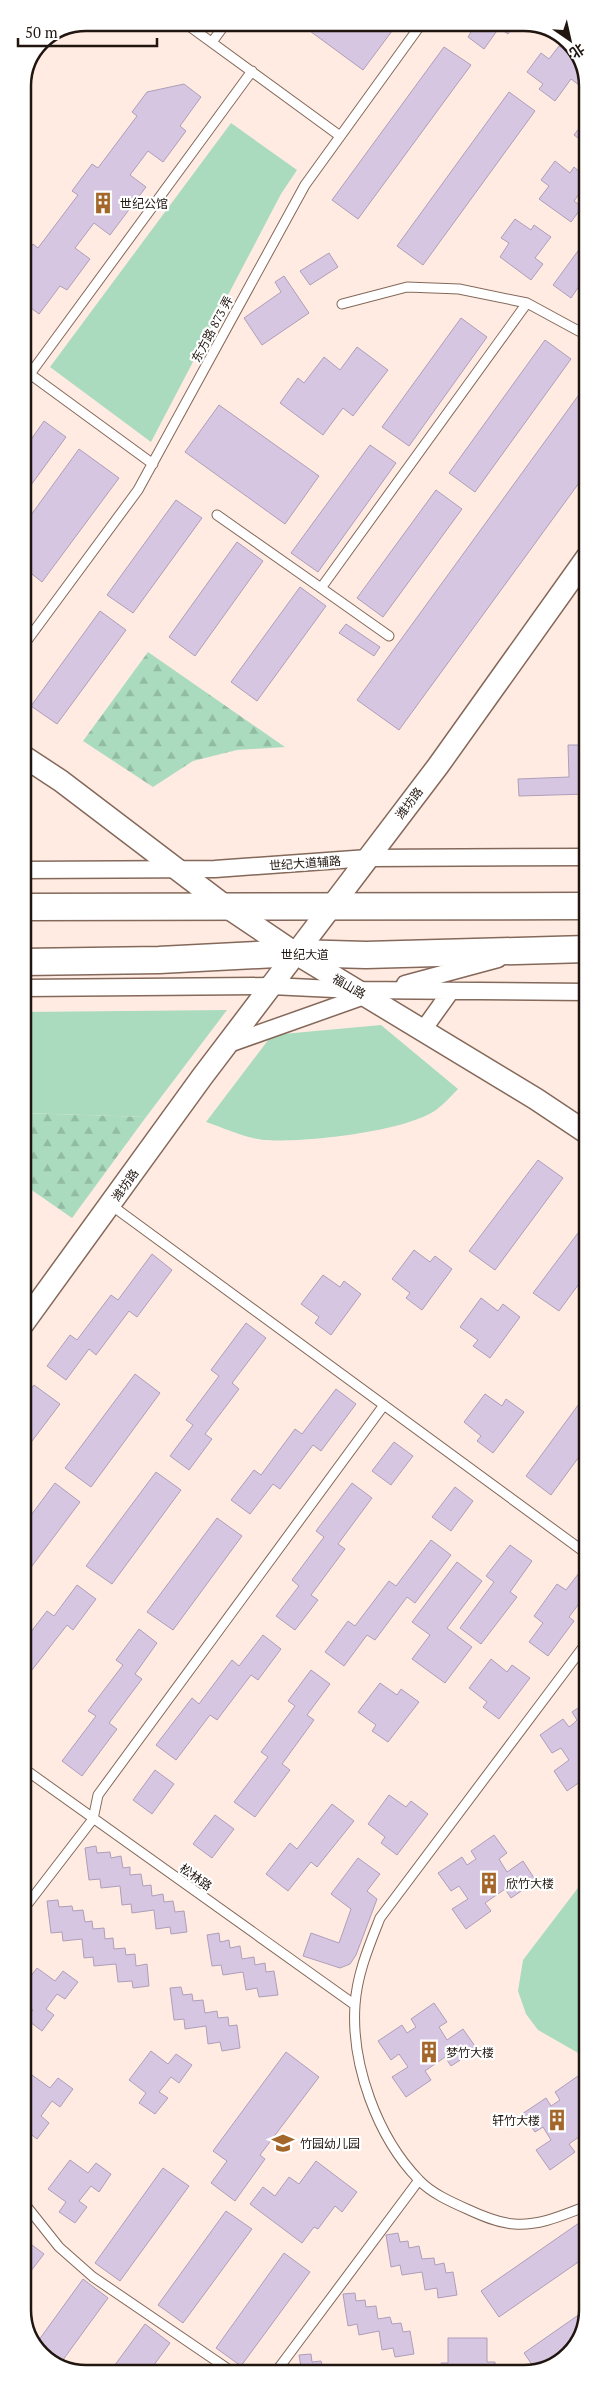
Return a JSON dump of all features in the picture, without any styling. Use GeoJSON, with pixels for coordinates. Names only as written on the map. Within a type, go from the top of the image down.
{"type":"FeatureCollection","features":[{"type":"Feature","properties":{"kind":"main road"},"geometry":{"type":"LineString","coordinates":[[31,907],[224,905],[579,906]]}},
{"type":"Feature","properties":{"kind":"main road","name":"世纪大道"},"geometry":{"type":"LineString","coordinates":[[31,962],[159,960],[295,954],[366,955],[579,949]]}},
{"type":"Feature","properties":{"kind":"street","name":"潍坊路"},"geometry":{"type":"LineString","coordinates":[[31,1313],[226,1045],[438,766],[579,568]]}},
{"type":"Feature","properties":{"kind":"street","name":"福山路"},"geometry":{"type":"LineString","coordinates":[[31,761],[61,781],[224,905],[295,954],[368,992],[423,1030],[579,1128]]}},
{"type":"Feature","properties":{"kind":"street","name":"世纪大道辅路"},"geometry":{"type":"LineString","coordinates":[[31,870],[216,869],[368,858],[579,857]]}},
{"type":"Feature","properties":{"kind":"street"},"geometry":{"type":"LineString","coordinates":[[226,1045],[368,992],[537,949]]}},
{"type":"Feature","properties":{"kind":"street"},"geometry":{"type":"LineString","coordinates":[[31,988],[271,986],[368,992],[579,992]]}},
{"type":"Feature","properties":{"kind":"street"},"geometry":{"type":"LineString","coordinates":[[423,1030],[451,991]]}},
{"type":"Feature","properties":{"kind":"lane"},"geometry":{"type":"LineString","coordinates":[[196,31],[340,136]]}},
{"type":"Feature","properties":{"kind":"lane"},"geometry":{"type":"LineString","coordinates":[[212,42],[220,31]]}},
{"type":"Feature","properties":{"kind":"lane","name":"东方路 873 弄"},"geometry":{"type":"LineString","coordinates":[[31,635],[119,519],[153,464],[290,211],[340,136],[416,31]]}},
{"type":"Feature","properties":{"kind":"lane"},"geometry":{"type":"LineString","coordinates":[[31,365],[252,71]]}},
{"type":"Feature","properties":{"kind":"lane"},"geometry":{"type":"LineString","coordinates":[[342,304],[407,287],[459,289],[526,303],[579,331]]}},
{"type":"Feature","properties":{"kind":"lane"},"geometry":{"type":"LineString","coordinates":[[320,588],[526,303]]}},
{"type":"Feature","properties":{"kind":"lane"},"geometry":{"type":"LineString","coordinates":[[31,376],[153,464]]}},
{"type":"Feature","properties":{"kind":"lane"},"geometry":{"type":"LineString","coordinates":[[217,515],[389,636]]}},
{"type":"Feature","properties":{"kind":"lane"},"geometry":{"type":"LineString","coordinates":[[111,1205],[579,1548]]}},
{"type":"Feature","properties":{"kind":"lane"},"geometry":{"type":"LineString","coordinates":[[31,1901],[93,1819],[98,1795],[384,1405]]}},
{"type":"Feature","properties":{"kind":"lane"},"geometry":{"type":"LineString","coordinates":[[579,1653],[380,1918],[362,1963],[355,2005],[356,2038],[362,2075],[371,2101],[390,2141],[419,2180],[450,2202],[485,2218],[514,2224],[543,2223],[579,2209]]}},
{"type":"Feature","properties":{"kind":"lane","name":"松林路"},"geometry":{"type":"LineString","coordinates":[[31,1774],[355,2005]]}},
{"type":"Feature","properties":{"kind":"lane"},"geometry":{"type":"LineString","coordinates":[[281,2365],[419,2180]]}},
{"type":"Feature","properties":{"kind":"lane"},"geometry":{"type":"LineString","coordinates":[[31,2212],[59,2247],[93,2278],[222,2365]]}},
{"type":"Feature","properties":{"kind":"green space"},"geometry":{"type":"Polygon","coordinates":[[[231,123],[297,170],[281,194],[151,442],[50,367],[231,123]]]}},
{"type":"Feature","properties":{"kind":"green space"},"geometry":{"type":"Polygon","coordinates":[[[148,652],[285,747],[237,750],[193,761],[153,787],[83,741],[148,652]]]}},
{"type":"Feature","properties":{"kind":"green space"},"geometry":{"type":"Polygon","coordinates":[[[227,1010],[146,1117],[31,1113],[31,1012],[227,1010]]]}},
{"type":"Feature","properties":{"kind":"green space"},"geometry":{"type":"Polygon","coordinates":[[[381,1025],[458,1089],[436,1110],[421,1118],[378,1130],[303,1140],[257,1139],[206,1122],[272,1035],[381,1025]]]}},
{"type":"Feature","properties":{"kind":"green space"},"geometry":{"type":"Polygon","coordinates":[[[31,1113],[146,1117],[72,1218],[31,1190],[31,1113]]]}},
{"type":"Feature","properties":{"kind":"green space"},"geometry":{"type":"Polygon","coordinates":[[[579,1886],[579,2053],[538,2030],[526,2014],[518,1991],[523,1960],[579,1886]]]}},
{"type":"Feature","properties":{"kind":"building"},"geometry":{"type":"Polygon","coordinates":[[[310,31],[392,31],[363,70],[310,31]]]}},
{"type":"Feature","properties":{"kind":"building"},"geometry":{"type":"Polygon","coordinates":[[[470,31],[497,31],[484,49],[468,37],[471,32],[470,31]]]}},
{"type":"Feature","properties":{"kind":"building"},"geometry":{"type":"Polygon","coordinates":[[[444,47],[471,65],[358,219],[332,200],[444,47]]]}},
{"type":"Feature","properties":{"kind":"building"},"geometry":{"type":"Polygon","coordinates":[[[541,53],[545,56],[545,65],[574,65],[576,68],[579,85],[571,79],[555,101],[539,89],[543,84],[527,72],[541,53]]]}},
{"type":"Feature","properties":{"kind":"building","name":"世纪公馆"},"geometry":{"type":"Polygon","coordinates":[[[184,84],[201,97],[180,126],[186,131],[163,162],[148,151],[130,175],[146,187],[110,235],[94,223],[75,248],[90,259],[67,290],[60,286],[39,314],[31,308],[31,247],[33,244],[38,248],[78,195],[72,191],[92,164],[98,168],[137,116],[132,112],[147,92],[184,84]]]}},
{"type":"Feature","properties":{"kind":"building"},"geometry":{"type":"Polygon","coordinates":[[[509,92],[535,111],[423,265],[397,246],[509,92]]]}},
{"type":"Feature","properties":{"kind":"building"},"geometry":{"type":"Polygon","coordinates":[[[579,128],[579,139],[574,135],[579,128]]]}},
{"type":"Feature","properties":{"kind":"building"},"geometry":{"type":"Polygon","coordinates":[[[555,161],[570,173],[574,167],[579,171],[579,194],[574,201],[579,205],[579,211],[571,222],[539,199],[549,186],[541,180],[555,161]]]}},
{"type":"Feature","properties":{"kind":"building"},"geometry":{"type":"Polygon","coordinates":[[[515,219],[531,230],[534,225],[551,237],[535,258],[543,264],[531,280],[500,257],[509,243],[501,238],[515,219]]]}},
{"type":"Feature","properties":{"kind":"building"},"geometry":{"type":"Polygon","coordinates":[[[579,250],[579,286],[571,298],[553,285],[579,250]]]}},
{"type":"Feature","properties":{"kind":"building"},"geometry":{"type":"Polygon","coordinates":[[[329,253],[338,267],[310,285],[300,271],[329,253]]]}},
{"type":"Feature","properties":{"kind":"building"},"geometry":{"type":"Polygon","coordinates":[[[284,276],[309,313],[262,345],[244,318],[281,292],[275,282],[284,276]]]}},
{"type":"Feature","properties":{"kind":"building"},"geometry":{"type":"Polygon","coordinates":[[[461,318],[487,337],[409,446],[382,427],[461,318]]]}},
{"type":"Feature","properties":{"kind":"building"},"geometry":{"type":"Polygon","coordinates":[[[545,340],[571,359],[475,492],[449,473],[545,340]]]}},
{"type":"Feature","properties":{"kind":"building"},"geometry":{"type":"Polygon","coordinates":[[[357,347],[388,370],[353,416],[343,408],[323,435],[280,403],[298,378],[304,383],[324,357],[340,370],[357,347]]]}},
{"type":"Feature","properties":{"kind":"building"},"geometry":{"type":"Polygon","coordinates":[[[579,395],[579,483],[399,730],[357,700],[579,395]]]}},
{"type":"Feature","properties":{"kind":"building"},"geometry":{"type":"Polygon","coordinates":[[[219,405],[319,476],[285,524],[185,452],[219,405]]]}},
{"type":"Feature","properties":{"kind":"building"},"geometry":{"type":"Polygon","coordinates":[[[44,421],[66,437],[31,485],[31,440],[44,421]]]}},
{"type":"Feature","properties":{"kind":"building"},"geometry":{"type":"Polygon","coordinates":[[[370,445],[396,463],[318,572],[291,553],[370,445]]]}},
{"type":"Feature","properties":{"kind":"building"},"geometry":{"type":"Polygon","coordinates":[[[79,449],[119,478],[42,582],[31,573],[31,515],[79,449]]]}},
{"type":"Feature","properties":{"kind":"building"},"geometry":{"type":"Polygon","coordinates":[[[436,490],[462,509],[383,617],[357,598],[436,490]]]}},
{"type":"Feature","properties":{"kind":"building"},"geometry":{"type":"Polygon","coordinates":[[[176,500],[202,518],[133,613],[107,595],[176,500]]]}},
{"type":"Feature","properties":{"kind":"building"},"geometry":{"type":"Polygon","coordinates":[[[237,542],[263,561],[195,656],[169,637],[237,542]]]}},
{"type":"Feature","properties":{"kind":"building"},"geometry":{"type":"Polygon","coordinates":[[[300,587],[326,606],[257,701],[231,682],[300,587]]]}},
{"type":"Feature","properties":{"kind":"building"},"geometry":{"type":"Polygon","coordinates":[[[100,611],[126,630],[57,724],[31,706],[100,611]]]}},
{"type":"Feature","properties":{"kind":"building"},"geometry":{"type":"Polygon","coordinates":[[[346,624],[380,647],[374,656],[339,633],[346,624]]]}},
{"type":"Feature","properties":{"kind":"building"},"geometry":{"type":"Polygon","coordinates":[[[568,745],[579,745],[579,794],[519,796],[518,779],[569,777],[568,745]]]}},
{"type":"Feature","properties":{"kind":"building"},"geometry":{"type":"Polygon","coordinates":[[[538,1160],[563,1178],[495,1270],[469,1251],[538,1160]]]}},
{"type":"Feature","properties":{"kind":"building"},"geometry":{"type":"Polygon","coordinates":[[[579,1232],[579,1284],[559,1311],[533,1293],[579,1232]]]}},
{"type":"Feature","properties":{"kind":"building"},"geometry":{"type":"Polygon","coordinates":[[[414,1250],[430,1262],[435,1256],[452,1269],[422,1310],[406,1298],[410,1293],[392,1279],[414,1250]]]}},
{"type":"Feature","properties":{"kind":"building"},"geometry":{"type":"Polygon","coordinates":[[[152,1254],[172,1270],[137,1317],[129,1311],[96,1355],[89,1349],[66,1380],[47,1366],[70,1335],[77,1340],[111,1295],[118,1300],[152,1254]]]}},
{"type":"Feature","properties":{"kind":"building"},"geometry":{"type":"Polygon","coordinates":[[[323,1275],[340,1287],[344,1281],[361,1294],[331,1335],[315,1323],[319,1317],[301,1304],[323,1275]]]}},
{"type":"Feature","properties":{"kind":"building"},"geometry":{"type":"Polygon","coordinates":[[[481,1298],[498,1311],[503,1304],[520,1317],[490,1358],[473,1346],[478,1340],[460,1327],[481,1298]]]}},
{"type":"Feature","properties":{"kind":"building"},"geometry":{"type":"Polygon","coordinates":[[[246,1323],[266,1338],[232,1383],[239,1389],[205,1434],[212,1439],[189,1470],[170,1456],[193,1425],[186,1420],[219,1376],[211,1370],[246,1323]]]}},
{"type":"Feature","properties":{"kind":"building"},"geometry":{"type":"Polygon","coordinates":[[[135,1374],[160,1393],[91,1487],[65,1468],[135,1374]]]}},
{"type":"Feature","properties":{"kind":"building"},"geometry":{"type":"Polygon","coordinates":[[[34,1385],[60,1404],[31,1442],[31,1389],[34,1385]]]}},
{"type":"Feature","properties":{"kind":"building"},"geometry":{"type":"Polygon","coordinates":[[[336,1389],[356,1404],[321,1451],[313,1445],[280,1489],[273,1484],[250,1514],[231,1500],[254,1470],[261,1475],[295,1429],[302,1434],[336,1389]]]}},
{"type":"Feature","properties":{"kind":"building"},"geometry":{"type":"Polygon","coordinates":[[[485,1394],[502,1406],[506,1399],[524,1412],[493,1453],[477,1441],[481,1436],[464,1422],[485,1394]]]}},
{"type":"Feature","properties":{"kind":"building"},"geometry":{"type":"Polygon","coordinates":[[[579,1404],[579,1457],[551,1495],[526,1476],[579,1404]]]}},
{"type":"Feature","properties":{"kind":"building"},"geometry":{"type":"Polygon","coordinates":[[[394,1442],[413,1456],[391,1485],[372,1471],[394,1442]]]}},
{"type":"Feature","properties":{"kind":"building"},"geometry":{"type":"Polygon","coordinates":[[[156,1472],[181,1490],[112,1584],[86,1566],[156,1472]]]}},
{"type":"Feature","properties":{"kind":"building"},"geometry":{"type":"Polygon","coordinates":[[[55,1483],[80,1502],[31,1567],[31,1515],[55,1483]]]}},
{"type":"Feature","properties":{"kind":"building"},"geometry":{"type":"Polygon","coordinates":[[[352,1483],[372,1498],[338,1544],[345,1549],[311,1595],[318,1600],[295,1630],[276,1616],[299,1586],[292,1580],[324,1537],[316,1531],[352,1483]]]}},
{"type":"Feature","properties":{"kind":"building"},"geometry":{"type":"Polygon","coordinates":[[[455,1487],[473,1501],[451,1531],[432,1517],[455,1487]]]}},
{"type":"Feature","properties":{"kind":"building"},"geometry":{"type":"Polygon","coordinates":[[[217,1518],[242,1536],[173,1630],[147,1612],[217,1518]]]}},
{"type":"Feature","properties":{"kind":"building"},"geometry":{"type":"Polygon","coordinates":[[[431,1540],[451,1555],[415,1603],[407,1597],[375,1640],[367,1635],[344,1666],[325,1652],[348,1621],[355,1626],[389,1581],[396,1586],[431,1540]]]}},
{"type":"Feature","properties":{"kind":"building"},"geometry":{"type":"Polygon","coordinates":[[[510,1545],[532,1561],[510,1592],[517,1597],[481,1644],[460,1628],[494,1582],[486,1576],[510,1545]]]}},
{"type":"Feature","properties":{"kind":"building"},"geometry":{"type":"Polygon","coordinates":[[[457,1562],[482,1581],[447,1628],[472,1647],[445,1683],[412,1659],[430,1635],[412,1622],[457,1562]]]}},
{"type":"Feature","properties":{"kind":"building"},"geometry":{"type":"Polygon","coordinates":[[[579,1573],[579,1604],[569,1617],[574,1621],[548,1656],[529,1642],[543,1623],[534,1616],[557,1584],[566,1590],[579,1573]]]}},
{"type":"Feature","properties":{"kind":"building"},"geometry":{"type":"Polygon","coordinates":[[[77,1585],[96,1599],[73,1630],[67,1625],[32,1670],[31,1632],[47,1611],[54,1616],[77,1585]]]}},
{"type":"Feature","properties":{"kind":"building"},"geometry":{"type":"Polygon","coordinates":[[[139,1629],[157,1643],[135,1674],[142,1679],[109,1723],[117,1729],[82,1776],[62,1761],[96,1716],[88,1711],[123,1665],[116,1660],[139,1629]]]}},
{"type":"Feature","properties":{"kind":"building"},"geometry":{"type":"Polygon","coordinates":[[[263,1635],[281,1649],[258,1680],[251,1675],[217,1720],[210,1715],[176,1760],[156,1745],[192,1698],[199,1704],[232,1660],[239,1666],[263,1635]]]}},
{"type":"Feature","properties":{"kind":"building"},"geometry":{"type":"Polygon","coordinates":[[[491,1659],[507,1672],[512,1665],[530,1678],[499,1719],[483,1707],[487,1702],[469,1688],[491,1659]]]}},
{"type":"Feature","properties":{"kind":"building"},"geometry":{"type":"Polygon","coordinates":[[[311,1670],[330,1684],[307,1715],[314,1720],[282,1764],[290,1770],[255,1817],[234,1802],[268,1757],[261,1752],[295,1706],[288,1701],[311,1670]]]}},
{"type":"Feature","properties":{"kind":"building"},"geometry":{"type":"Polygon","coordinates":[[[380,1683],[397,1695],[401,1689],[419,1702],[388,1742],[372,1731],[376,1725],[358,1712],[380,1683]]]}},
{"type":"Feature","properties":{"kind":"building"},"geometry":{"type":"Polygon","coordinates":[[[579,1707],[579,1783],[567,1791],[554,1771],[569,1760],[561,1748],[552,1753],[540,1735],[563,1719],[569,1727],[577,1720],[572,1712],[579,1707]]]}},
{"type":"Feature","properties":{"kind":"building"},"geometry":{"type":"Polygon","coordinates":[[[155,1770],[174,1784],[152,1814],[133,1800],[155,1770]]]}},
{"type":"Feature","properties":{"kind":"building"},"geometry":{"type":"Polygon","coordinates":[[[389,1795],[406,1807],[411,1801],[428,1814],[397,1855],[381,1843],[385,1837],[368,1824],[389,1795]]]}},
{"type":"Feature","properties":{"kind":"building"},"geometry":{"type":"Polygon","coordinates":[[[332,1804],[354,1821],[317,1867],[311,1862],[288,1891],[266,1874],[290,1843],[297,1849],[332,1804]]]}},
{"type":"Feature","properties":{"kind":"building"},"geometry":{"type":"Polygon","coordinates":[[[215,1815],[234,1829],[212,1858],[193,1844],[215,1815]]]}},
{"type":"Feature","properties":{"kind":"building","name":"欣竹大楼"},"geometry":{"type":"Polygon","coordinates":[[[494,1835],[507,1853],[499,1859],[507,1872],[523,1861],[536,1881],[511,1898],[505,1889],[485,1903],[491,1911],[466,1929],[452,1909],[468,1899],[459,1886],[451,1891],[438,1873],[462,1857],[467,1865],[476,1859],[471,1851],[494,1835]]]}},
{"type":"Feature","properties":{"kind":"building"},"geometry":{"type":"Polygon","coordinates":[[[96,1846],[97,1853],[110,1852],[111,1858],[121,1856],[123,1868],[130,1867],[130,1875],[141,1874],[143,1886],[151,1885],[152,1896],[163,1894],[164,1902],[173,1901],[175,1912],[184,1911],[187,1932],[171,1934],[170,1927],[156,1929],[154,1910],[132,1913],[131,1904],[122,1905],[120,1886],[101,1888],[100,1879],[89,1880],[85,1848],[96,1846]]]}},
{"type":"Feature","properties":{"kind":"building"},"geometry":{"type":"Polygon","coordinates":[[[358,1858],[380,1874],[367,1891],[377,1899],[356,1955],[350,1964],[340,1968],[303,1956],[311,1933],[339,1943],[351,1909],[331,1894],[358,1858]]]}},
{"type":"Feature","properties":{"kind":"building"},"geometry":{"type":"Polygon","coordinates":[[[58,1900],[59,1907],[72,1906],[73,1911],[83,1910],[85,1922],[92,1921],[93,1929],[104,1928],[105,1939],[113,1938],[114,1949],[125,1948],[126,1955],[135,1954],[136,1966],[147,1964],[149,1986],[133,1988],[132,1981],[118,1982],[116,1964],[94,1966],[93,1957],[84,1958],[82,1939],[63,1941],[62,1932],[51,1933],[47,1901],[58,1900]]]}},
{"type":"Feature","properties":{"kind":"building"},"geometry":{"type":"Polygon","coordinates":[[[219,1933],[220,1942],[229,1940],[230,1948],[240,1946],[242,1959],[254,1957],[255,1965],[265,1963],[266,1972],[274,1971],[278,1995],[259,1997],[257,1988],[246,1990],[243,1972],[223,1975],[221,1965],[212,1966],[207,1935],[219,1933]]]}},
{"type":"Feature","properties":{"kind":"building"},"geometry":{"type":"Polygon","coordinates":[[[37,1968],[55,1981],[63,1971],[78,1982],[65,1999],[57,1994],[46,2009],[54,2015],[42,2031],[31,2023],[31,2013],[33,2010],[31,2008],[31,1976],[37,1968]]]}},
{"type":"Feature","properties":{"kind":"building"},"geometry":{"type":"Polygon","coordinates":[[[181,1987],[183,1995],[192,1994],[193,2001],[203,2000],[205,2013],[217,2011],[218,2018],[228,2017],[229,2026],[237,2025],[240,2048],[222,2051],[220,2042],[208,2044],[206,2026],[185,2029],[184,2019],[174,2020],[170,1988],[181,1987]]]}},
{"type":"Feature","properties":{"kind":"building","name":"梦竹大楼"},"geometry":{"type":"Polygon","coordinates":[[[434,2003],[447,2022],[439,2027],[447,2040],[463,2029],[477,2049],[451,2066],[445,2057],[425,2071],[431,2080],[406,2097],[392,2077],[408,2067],[399,2054],[391,2060],[378,2041],[402,2025],[407,2033],[416,2027],[411,2019],[434,2003]]]}},
{"type":"Feature","properties":{"kind":"building"},"geometry":{"type":"Polygon","coordinates":[[[151,2051],[168,2064],[176,2054],[192,2065],[179,2083],[171,2077],[159,2092],[168,2098],[155,2114],[139,2103],[146,2093],[129,2080],[151,2051]]]}},
{"type":"Feature","properties":{"kind":"building"},"geometry":{"type":"Polygon","coordinates":[[[286,2052],[319,2077],[260,2155],[265,2159],[235,2201],[211,2183],[227,2161],[213,2151],[286,2052]]]}},
{"type":"Feature","properties":{"kind":"building"},"geometry":{"type":"Polygon","coordinates":[[[32,2075],[50,2088],[58,2078],[73,2089],[60,2107],[52,2101],[41,2116],[49,2123],[37,2139],[31,2134],[32,2075]]]}},
{"type":"Feature","properties":{"kind":"building","name":"轩竹大楼"},"geometry":{"type":"Polygon","coordinates":[[[578,2076],[579,2137],[569,2144],[575,2152],[550,2170],[536,2150],[551,2140],[543,2127],[535,2132],[522,2114],[546,2098],[551,2106],[560,2100],[555,2092],[578,2076]]]}},
{"type":"Feature","properties":{"kind":"building"},"geometry":{"type":"Polygon","coordinates":[[[70,2160],[88,2173],[96,2163],[111,2174],[99,2192],[91,2186],[79,2201],[87,2207],[75,2223],[59,2212],[66,2202],[48,2189],[70,2160]]]}},
{"type":"Feature","properties":{"kind":"building"},"geometry":{"type":"Polygon","coordinates":[[[316,2161],[357,2192],[342,2212],[335,2206],[318,2229],[314,2227],[302,2243],[250,2204],[263,2187],[275,2196],[289,2177],[299,2184],[316,2161]]]}},
{"type":"Feature","properties":{"kind":"building"},"geometry":{"type":"Polygon","coordinates":[[[163,2168],[189,2186],[120,2281],[95,2263],[163,2168]]]}},
{"type":"Feature","properties":{"kind":"building"},"geometry":{"type":"Polygon","coordinates":[[[226,2211],[252,2229],[183,2323],[158,2305],[226,2211]]]}},
{"type":"Feature","properties":{"kind":"building"},"geometry":{"type":"Polygon","coordinates":[[[579,2223],[579,2262],[499,2317],[481,2291],[579,2223]]]}},
{"type":"Feature","properties":{"kind":"building"},"geometry":{"type":"Polygon","coordinates":[[[398,2233],[400,2242],[408,2241],[409,2248],[419,2246],[422,2259],[434,2258],[435,2265],[444,2263],[446,2273],[453,2272],[457,2295],[438,2298],[437,2288],[425,2290],[422,2272],[402,2275],[400,2265],[391,2267],[386,2235],[398,2233]]]}},
{"type":"Feature","properties":{"kind":"building"},"geometry":{"type":"Polygon","coordinates":[[[31,2244],[44,2254],[31,2271],[31,2244]]]}},
{"type":"Feature","properties":{"kind":"building"},"geometry":{"type":"Polygon","coordinates":[[[284,2253],[310,2272],[242,2365],[216,2348],[284,2253]]]}},
{"type":"Feature","properties":{"kind":"building"},"geometry":{"type":"Polygon","coordinates":[[[83,2279],[108,2298],[63,2360],[50,2351],[40,2338],[83,2279]]]}},
{"type":"Feature","properties":{"kind":"building"},"geometry":{"type":"Polygon","coordinates":[[[355,2293],[356,2301],[365,2300],[366,2307],[376,2306],[378,2319],[390,2317],[392,2324],[401,2323],[403,2332],[410,2331],[414,2354],[395,2357],[393,2348],[382,2350],[379,2331],[359,2335],[357,2324],[348,2326],[343,2294],[355,2293]]]}},
{"type":"Feature","properties":{"kind":"building"},"geometry":{"type":"Polygon","coordinates":[[[578,2315],[576,2328],[571,2337],[563,2349],[554,2356],[545,2361],[532,2364],[524,2353],[578,2315]]]}},
{"type":"Feature","properties":{"kind":"building"},"geometry":{"type":"Polygon","coordinates":[[[145,2324],[170,2343],[154,2365],[115,2365],[145,2324]]]}},
{"type":"Feature","properties":{"kind":"building"},"geometry":{"type":"Polygon","coordinates":[[[448,2338],[487,2338],[487,2362],[495,2362],[495,2365],[441,2365],[441,2363],[448,2363],[448,2338]]]}},
{"type":"Feature","properties":{"kind":"building"},"geometry":{"type":"Polygon","coordinates":[[[311,2354],[312,2362],[321,2361],[322,2365],[301,2365],[299,2355],[311,2354]]]}},
{"type":"Feature","properties":{"kind":"place","name":"世纪公馆"},"geometry":{"type":"Point","coordinates":[103,203]}},
{"type":"Feature","properties":{"kind":"place","name":"欣竹大楼"},"geometry":{"type":"Point","coordinates":[489,1883]}},
{"type":"Feature","properties":{"kind":"place","name":"梦竹大楼"},"geometry":{"type":"Point","coordinates":[429,2052]}},
{"type":"Feature","properties":{"kind":"place","name":"轩竹大楼"},"geometry":{"type":"Point","coordinates":[557,2120]}},
{"type":"Feature","properties":{"kind":"place","name":"竹园幼儿园"},"geometry":{"type":"Point","coordinates":[283,2143]}}]}
